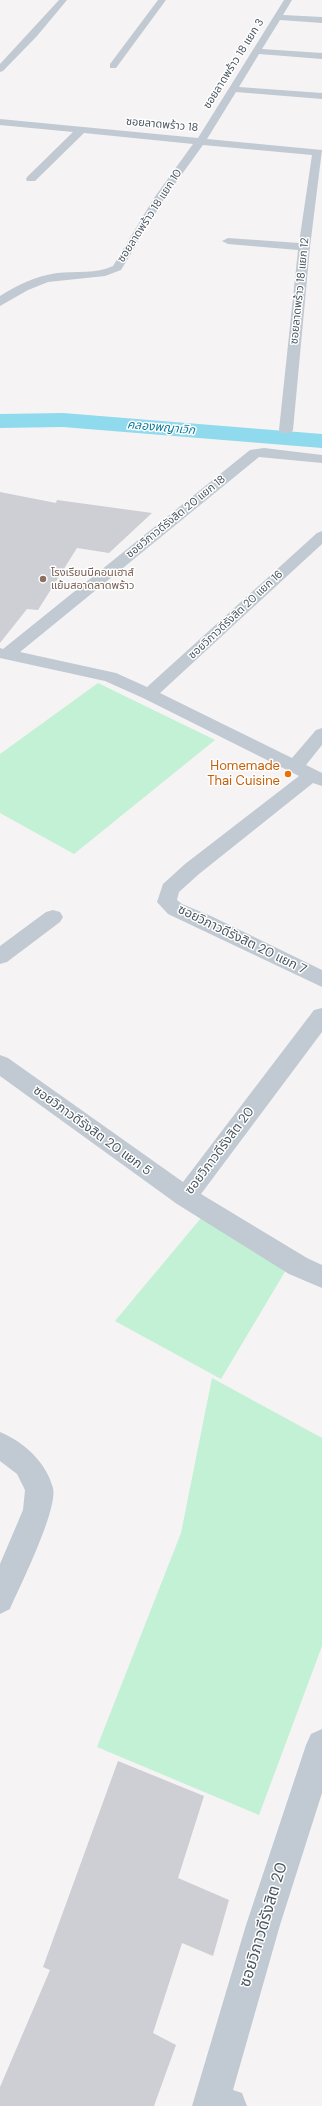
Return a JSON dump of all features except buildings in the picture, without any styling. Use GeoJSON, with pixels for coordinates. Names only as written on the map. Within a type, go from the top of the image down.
{"type":"FeatureCollection","features":[{"type":"Feature","properties":{"kind":"street"},"geometry":{"type":"LineString","coordinates":[[0,69],[34,34],[62,0]]}},
{"type":"Feature","properties":{"kind":"street"},"geometry":{"type":"LineString","coordinates":[[113,66],[162,0]]}},
{"type":"Feature","properties":{"kind":"street","name":"ซอยลาดพร้าว 18 แยก 3"},"geometry":{"type":"LineString","coordinates":[[200,140],[288,0]]}},
{"type":"Feature","properties":{"kind":"street"},"geometry":{"type":"LineString","coordinates":[[277,17],[322,20]]}},
{"type":"Feature","properties":{"kind":"street"},"geometry":{"type":"LineString","coordinates":[[256,51],[322,56]]}},
{"type":"Feature","properties":{"kind":"street"},"geometry":{"type":"LineString","coordinates":[[232,89],[322,96]]}},
{"type":"Feature","properties":{"kind":"street","name":"ซอยลาดพร้าว 18"},"geometry":{"type":"LineString","coordinates":[[0,122],[200,140],[320,153]]}},
{"type":"Feature","properties":{"kind":"street"},"geometry":{"type":"LineString","coordinates":[[31,180],[82,130]]}},
{"type":"Feature","properties":{"kind":"street","name":"ซอยลาดพร้าว 18 แยก 10"},"geometry":{"type":"LineString","coordinates":[[0,302],[12,293],[30,284],[49,278],[76,274],[113,272],[120,264],[159,198],[200,140]]}},
{"type":"Feature","properties":{"kind":"street","name":"ซอยลาดพร้าว 18 แยก 12"},"geometry":{"type":"LineString","coordinates":[[286,430],[304,247],[320,153]]}},
{"type":"Feature","properties":{"kind":"street"},"geometry":{"type":"LineString","coordinates":[[228,241],[304,247]]}},
{"type":"Feature","properties":{"kind":"street","name":"ซอยวิภาวดีรังสิต 20 แยก 18"},"geometry":{"type":"LineString","coordinates":[[3,653],[255,453],[264,452],[322,459]]}},
{"type":"Feature","properties":{"kind":"street","name":"ซอยวิภาวดีรังสิต 20 แยก 16"},"geometry":{"type":"LineString","coordinates":[[149,694],[322,536]]}},
{"type":"Feature","properties":{"kind":"street"},"geometry":{"type":"LineString","coordinates":[[3,653],[110,677],[149,694],[317,777]]}},
{"type":"Feature","properties":{"kind":"street"},"geometry":{"type":"LineString","coordinates":[[295,766],[322,734]]}},
{"type":"Feature","properties":{"kind":"street","name":"ซอยวิภาวดีรังสิต 20 แยก 7"},"geometry":{"type":"LineString","coordinates":[[317,777],[192,869],[170,889],[167,902],[175,909],[204,921],[322,979]]}},
{"type":"Feature","properties":{"kind":"street"},"geometry":{"type":"LineString","coordinates":[[0,957],[53,917]]}},
{"type":"Feature","properties":{"kind":"street","name":"ซอยวิภาวดีรังสิต 20"},"geometry":{"type":"LineString","coordinates":[[322,1016],[184,1197],[298,1266],[322,1277]]}},
{"type":"Feature","properties":{"kind":"street","name":"ซอยวิภาวดีรังสิต 20 แยก 5"},"geometry":{"type":"LineString","coordinates":[[0,1064],[184,1197]]}},
{"type":"Feature","properties":{"kind":"street"},"geometry":{"type":"LineString","coordinates":[[0,1445],[27,1465],[39,1489],[37,1510],[0,1599]]}},
{"type":"Feature","properties":{"kind":"street","name":"ซอยวิภาวดีรังสิต 20"},"geometry":{"type":"LineString","coordinates":[[217,2104],[263,1925],[322,1745]]}},
{"type":"Feature","properties":{"kind":"green space"},"geometry":{"type":"Polygon","coordinates":[[[98,683],[215,740],[74,854],[0,813],[0,754],[98,683]]]}},
{"type":"Feature","properties":{"kind":"green space"},"geometry":{"type":"Polygon","coordinates":[[[201,1218],[286,1270],[221,1379],[115,1321],[201,1218]]]}},
{"type":"Feature","properties":{"kind":"green space"},"geometry":{"type":"Polygon","coordinates":[[[212,1378],[322,1438],[322,1646],[259,1815],[97,1747],[181,1533],[212,1378]]]}},
{"type":"Feature","properties":{"kind":"waterway","name":"คลองพญาเวิก"},"geometry":{"type":"LineString","coordinates":[[0,421],[63,420],[322,441]]}},
{"type":"Feature","properties":{"kind":"place","name":"โรงเรียนบีคอนเฮาส์ แย้มสอาดลาดพร้าว"},"geometry":{"type":"Point","coordinates":[43,579]}},
{"type":"Feature","properties":{"kind":"place","name":"Homemade Thai Cuisine"},"geometry":{"type":"Point","coordinates":[288,774]}}]}
